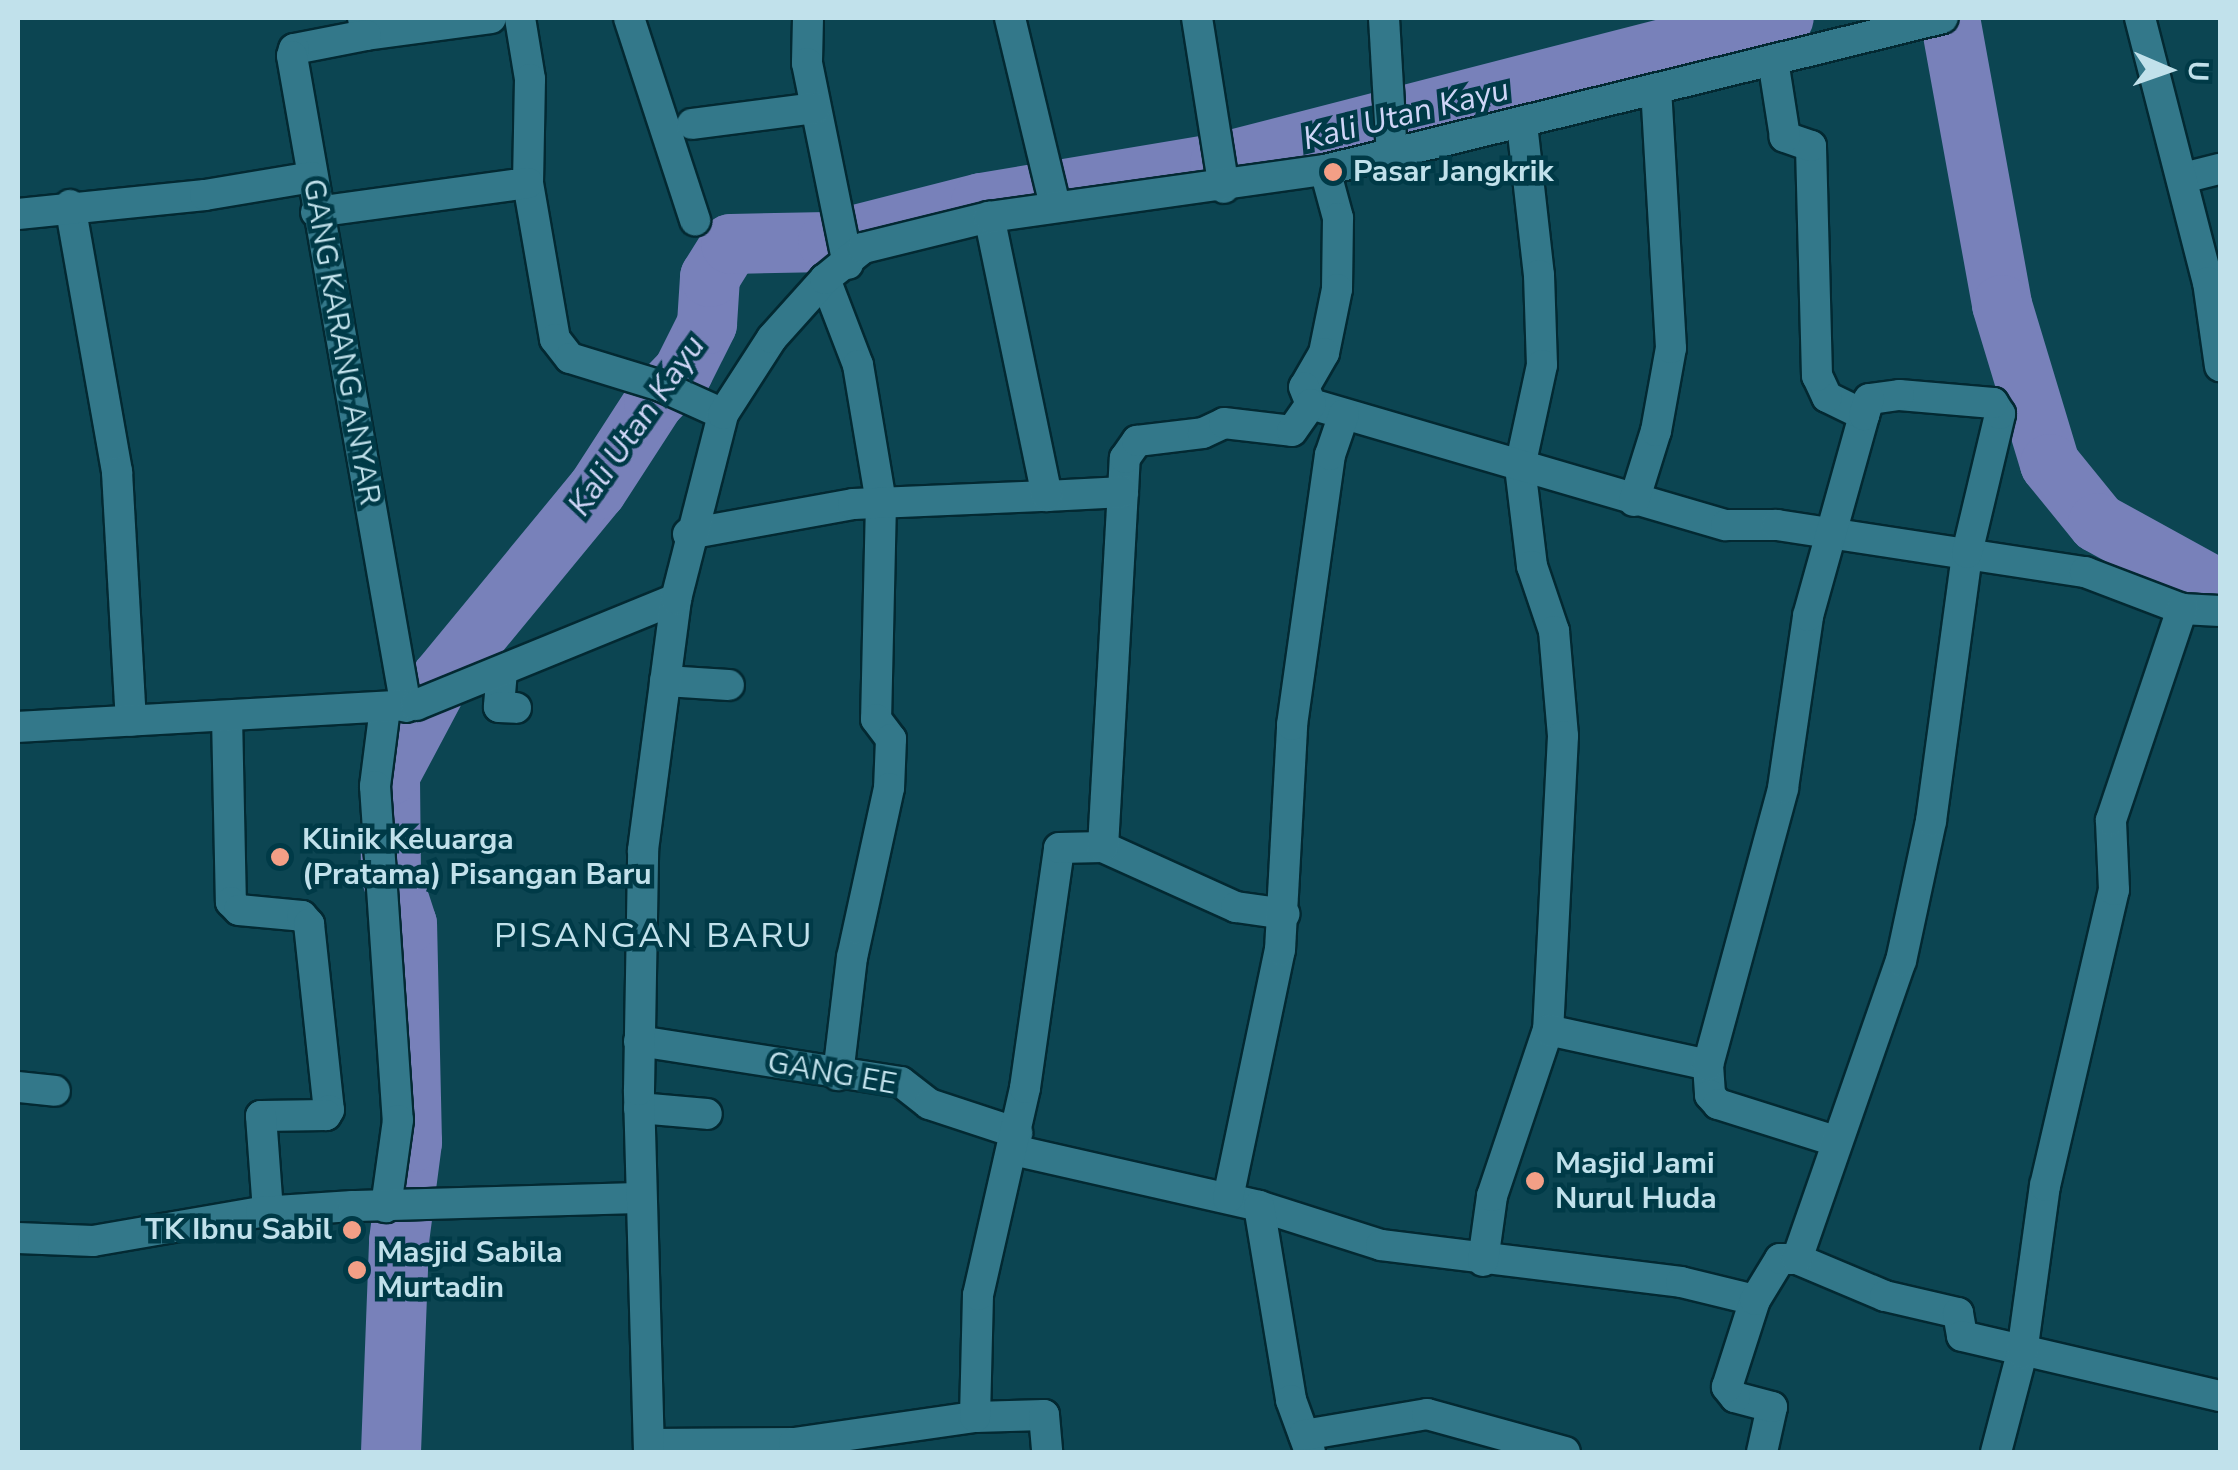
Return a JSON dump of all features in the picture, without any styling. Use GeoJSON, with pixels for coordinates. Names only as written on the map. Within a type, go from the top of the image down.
{"type":"FeatureCollection","features":[{"type":"Feature","properties":{"kind":"street"},"geometry":{"type":"LineString","coordinates":[[364,26],[490,18]]}},
{"type":"Feature","properties":{"kind":"street"},"geometry":{"type":"LineString","coordinates":[[520,18],[531,93],[528,182],[550,326],[561,349],[570,358],[666,388],[722,414]]}},
{"type":"Feature","properties":{"kind":"street"},"geometry":{"type":"LineString","coordinates":[[628,18],[694,220]]}},
{"type":"Feature","properties":{"kind":"street"},"geometry":{"type":"LineString","coordinates":[[808,18],[815,108],[881,502],[876,719],[891,739],[889,788],[852,957],[838,1075]]}},
{"type":"Feature","properties":{"kind":"street"},"geometry":{"type":"LineString","coordinates":[[1010,18],[1053,199]]}},
{"type":"Feature","properties":{"kind":"street"},"geometry":{"type":"LineString","coordinates":[[1197,18],[1221,173]]}},
{"type":"Feature","properties":{"kind":"street"},"geometry":{"type":"LineString","coordinates":[[1384,18],[1391,135]]}},
{"type":"Feature","properties":{"kind":"street"},"geometry":{"type":"LineString","coordinates":[[1048,1452],[1044,1415],[975,1416],[794,1444],[649,1448],[639,1108],[642,850],[676,599],[688,534],[722,414],[772,338],[838,255],[1053,199],[1221,173],[1325,170],[1391,135],[1522,124],[1938,18]]}},
{"type":"Feature","properties":{"kind":"street"},"geometry":{"type":"LineString","coordinates":[[2140,18],[2183,178],[2220,366]]}},
{"type":"Feature","properties":{"kind":"street","name":"GANG KARANG ANYAR"},"geometry":{"type":"LineString","coordinates":[[364,26],[294,48],[316,212],[409,705],[375,786],[398,1120],[397,1207]]}},
{"type":"Feature","properties":{"kind":"street"},"geometry":{"type":"LineString","coordinates":[[1773,60],[1785,137],[1810,146],[1810,301],[1817,376],[1827,398],[1864,414]]}},
{"type":"Feature","properties":{"kind":"street"},"geometry":{"type":"LineString","coordinates":[[1634,501],[1656,431],[1670,348],[1656,89]]}},
{"type":"Feature","properties":{"kind":"street"},"geometry":{"type":"LineString","coordinates":[[692,124],[815,108]]}},
{"type":"Feature","properties":{"kind":"street"},"geometry":{"type":"LineString","coordinates":[[1483,1260],[1492,1196],[1548,1030],[1561,675],[1532,566],[1520,467],[1542,364],[1539,274],[1522,124]]}},
{"type":"Feature","properties":{"kind":"street"},"geometry":{"type":"LineString","coordinates":[[1311,404],[1304,387],[1324,353],[1337,289],[1338,218],[1325,170]]}},
{"type":"Feature","properties":{"kind":"street"},"geometry":{"type":"LineString","coordinates":[[2183,178],[2220,170]]}},
{"type":"Feature","properties":{"kind":"street"},"geometry":{"type":"LineString","coordinates":[[18,214],[70,205],[205,195],[312,177]]}},
{"type":"Feature","properties":{"kind":"street"},"geometry":{"type":"LineString","coordinates":[[316,212],[528,182]]}},
{"type":"Feature","properties":{"kind":"street"},"geometry":{"type":"LineString","coordinates":[[70,205],[117,472],[131,721]]}},
{"type":"Feature","properties":{"kind":"street"},"geometry":{"type":"LineString","coordinates":[[989,217],[1048,496]]}},
{"type":"Feature","properties":{"kind":"street"},"geometry":{"type":"LineString","coordinates":[[1797,1260],[1913,915],[1967,553],[1999,406],[1899,394],[1869,400],[1808,616],[1783,788],[1708,1064],[1710,1095],[1718,1104],[1835,1141]]}},
{"type":"Feature","properties":{"kind":"street"},"geometry":{"type":"LineString","coordinates":[[1311,404],[1726,525],[1831,533],[1967,553],[2116,580],[2182,609],[2220,611]]}},
{"type":"Feature","properties":{"kind":"street"},"geometry":{"type":"LineString","coordinates":[[1103,847],[1125,458],[1137,441],[1203,433],[1224,423],[1292,430],[1311,404]]}},
{"type":"Feature","properties":{"kind":"street"},"geometry":{"type":"LineString","coordinates":[[1228,1198],[1285,914],[1292,725],[1330,455],[1344,414]]}},
{"type":"Feature","properties":{"kind":"street"},"geometry":{"type":"LineString","coordinates":[[688,534],[881,502],[1123,492]]}},
{"type":"Feature","properties":{"kind":"street"},"geometry":{"type":"LineString","coordinates":[[18,727],[409,705],[676,599]]}},
{"type":"Feature","properties":{"kind":"street"},"geometry":{"type":"LineString","coordinates":[[1996,1452],[2022,1354],[2045,1186],[2114,890],[2111,820],[2182,609]]}},
{"type":"Feature","properties":{"kind":"street"},"geometry":{"type":"LineString","coordinates":[[502,671],[500,708],[516,708]]}},
{"type":"Feature","properties":{"kind":"street"},"geometry":{"type":"LineString","coordinates":[[665,681],[729,686]]}},
{"type":"Feature","properties":{"kind":"street"},"geometry":{"type":"LineString","coordinates":[[227,716],[231,902],[239,910],[302,916],[310,924],[329,1110],[326,1116],[261,1116],[268,1212]]}},
{"type":"Feature","properties":{"kind":"street"},"geometry":{"type":"LineString","coordinates":[[975,1416],[978,1295],[1015,1141],[1058,848],[1103,847],[1236,907],[1285,914]]}},
{"type":"Feature","properties":{"kind":"street"},"geometry":{"type":"LineString","coordinates":[[1548,1030],[1708,1064]]}},
{"type":"Feature","properties":{"kind":"street","name":"GANG EE"},"geometry":{"type":"LineString","coordinates":[[639,1041],[901,1082],[929,1104],[1015,1141],[1259,1206],[1381,1245],[1681,1282],[1755,1300]]}},
{"type":"Feature","properties":{"kind":"street"},"geometry":{"type":"LineString","coordinates":[[18,1087],[55,1091]]}},
{"type":"Feature","properties":{"kind":"street"},"geometry":{"type":"LineString","coordinates":[[639,1108],[707,1114]]}},
{"type":"Feature","properties":{"kind":"street"},"geometry":{"type":"LineString","coordinates":[[18,1238],[92,1241],[268,1212],[641,1198]]}},
{"type":"Feature","properties":{"kind":"street"},"geometry":{"type":"LineString","coordinates":[[1259,1206],[1276,1326],[1307,1444],[1408,1415],[1476,1439],[1565,1452]]}},
{"type":"Feature","properties":{"kind":"street"},"geometry":{"type":"LineString","coordinates":[[1762,1452],[1772,1407],[1735,1397],[1728,1387],[1755,1300],[1780,1259],[1797,1260],[1885,1296],[1958,1313],[1962,1336],[2022,1354],[2220,1396]]}},
{"type":"Feature","properties":{"kind":"waterway","name":"Kali Utan Kayu"},"geometry":{"type":"LineString","coordinates":[[391,1452],[399,1241],[412,1142],[407,924],[391,875],[390,775],[441,679],[597,490],[654,402],[683,372],[707,324],[710,277],[731,244],[828,242],[981,203],[1220,163],[1784,18]]}},
{"type":"Feature","properties":{"kind":"waterway","name":"Kali Utan Kayu"},"geometry":{"type":"LineString","coordinates":[[1950,18],[2002,305],[2050,464],[2098,523],[2220,590]]}},
{"type":"Feature","properties":{"kind":"place","name":"Pasar Jangkrik"},"geometry":{"type":"Point","coordinates":[1333,172]}},
{"type":"Feature","properties":{"kind":"place","name":"Klinik Keluarga (Pratama) Pisangan Baru"},"geometry":{"type":"Point","coordinates":[280,857]}},
{"type":"Feature","properties":{"kind":"place","name":"Masjid Jami Nurul Huda"},"geometry":{"type":"Point","coordinates":[1535,1181]}},
{"type":"Feature","properties":{"kind":"place","name":"TK Ibnu Sabil"},"geometry":{"type":"Point","coordinates":[352,1230]}},
{"type":"Feature","properties":{"kind":"place","name":"Masjid Sabila Murtadin"},"geometry":{"type":"Point","coordinates":[357,1270]}},
{"type":"Feature","properties":{"kind":"district","name":"PISANGAN BARU"},"geometry":{"type":"Point","coordinates":[654,936]}}]}
